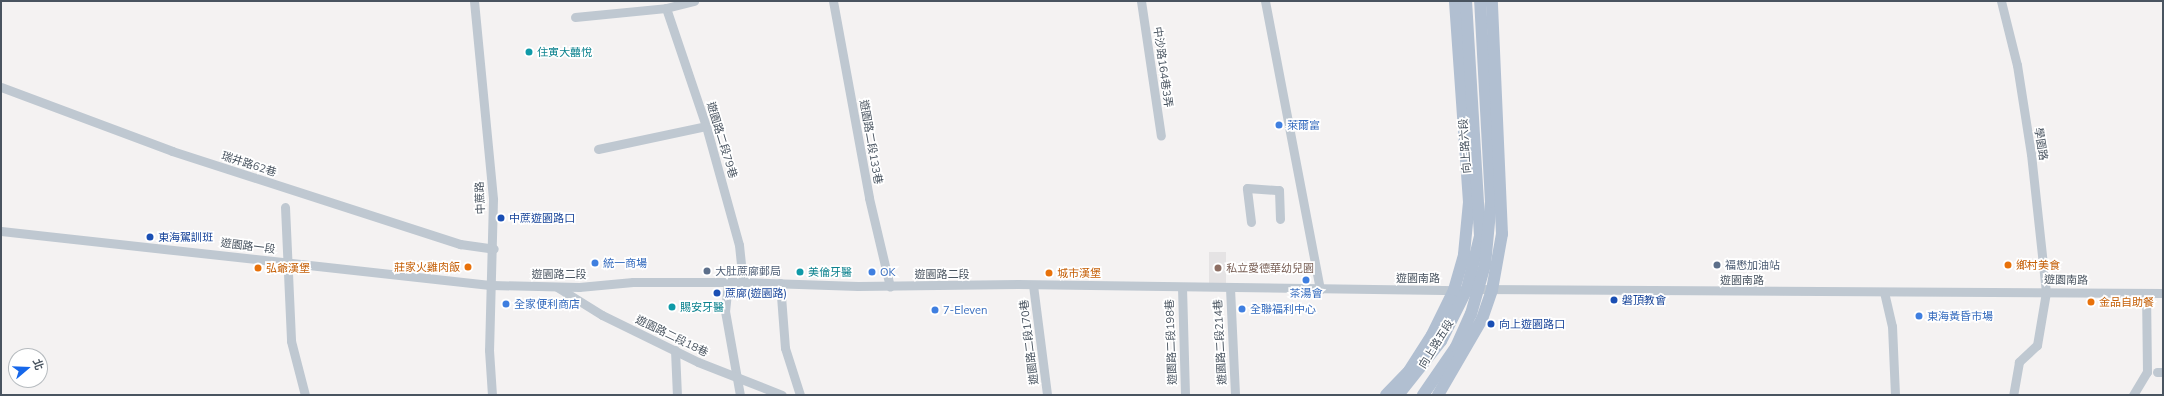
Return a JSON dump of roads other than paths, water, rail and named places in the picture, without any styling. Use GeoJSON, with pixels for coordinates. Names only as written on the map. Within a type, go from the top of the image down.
{"type":"FeatureCollection","features":[{"type":"Feature","properties":{"kind":"main road","name":"向上路六段"},"geometry":{"type":"LineString","coordinates":[[1454,290],[1464,254],[1470,202],[1455,1]]}},
{"type":"Feature","properties":{"kind":"main road","name":"向上路六段"},"geometry":{"type":"LineString","coordinates":[[1466,1],[1480,203],[1480,236],[1473,289]]}},
{"type":"Feature","properties":{"kind":"main road","name":"向上路六段"},"geometry":{"type":"LineString","coordinates":[[1473,289],[1485,265],[1491,202],[1480,1]]}},
{"type":"Feature","properties":{"kind":"main road"},"geometry":{"type":"LineString","coordinates":[[1438,395],[1466,352],[1492,290],[1502,234],[1502,201],[1492,1]]}},
{"type":"Feature","properties":{"kind":"main road","name":"向上路五段"},"geometry":{"type":"LineString","coordinates":[[1398,395],[1440,341],[1473,289]]}},
{"type":"Feature","properties":{"kind":"main road","name":"向上路五段"},"geometry":{"type":"LineString","coordinates":[[1422,395],[1456,347],[1473,289]]}},
{"type":"Feature","properties":{"kind":"main road","name":"向上路五段"},"geometry":{"type":"LineString","coordinates":[[1386,395],[1419,357],[1454,290]]}},
{"type":"Feature","properties":{"kind":"street","name":"中蔗路"},"geometry":{"type":"LineString","coordinates":[[474,1],[493,199],[494,249],[489,350],[492,395]]}},
{"type":"Feature","properties":{"kind":"street"},"geometry":{"type":"LineString","coordinates":[[575,17],[666,8],[694,1]]}},
{"type":"Feature","properties":{"kind":"street","name":"遊園路二段133巷"},"geometry":{"type":"LineString","coordinates":[[833,1],[869,198],[890,287]]}},
{"type":"Feature","properties":{"kind":"street","name":"中沙路164巷3弄"},"geometry":{"type":"LineString","coordinates":[[1141,1],[1161,136]]}},
{"type":"Feature","properties":{"kind":"street"},"geometry":{"type":"LineString","coordinates":[[1266,1],[1320,290]]}},
{"type":"Feature","properties":{"kind":"street","name":"學園路"},"geometry":{"type":"LineString","coordinates":[[2001,1],[2017,65],[2032,154],[2046,292],[2037,346],[2019,362],[2012,395]]}},
{"type":"Feature","properties":{"kind":"street","name":"遊園路二段79巷"},"geometry":{"type":"LineString","coordinates":[[666,8],[706,126],[739,244],[743,282]]}},
{"type":"Feature","properties":{"kind":"street","name":"瑞井路62巷"},"geometry":{"type":"LineString","coordinates":[[1,87],[172,152],[460,244],[494,249]]}},
{"type":"Feature","properties":{"kind":"street"},"geometry":{"type":"LineString","coordinates":[[598,149],[706,126]]}},
{"type":"Feature","properties":{"kind":"street"},"geometry":{"type":"LineString","coordinates":[[1251,222],[1247,188],[1279,190],[1280,219]]}},
{"type":"Feature","properties":{"kind":"street"},"geometry":{"type":"LineString","coordinates":[[285,207],[291,341],[305,395]]}},
{"type":"Feature","properties":{"kind":"street","name":"遊園路一段"},"geometry":{"type":"LineString","coordinates":[[1,231],[492,285]]}},
{"type":"Feature","properties":{"kind":"street","name":"遊園路二段"},"geometry":{"type":"LineString","coordinates":[[492,285],[557,286],[743,282],[890,287],[1033,285],[1320,290]]}},
{"type":"Feature","properties":{"kind":"street"},"geometry":{"type":"LineString","coordinates":[[728,283],[726,311],[740,395]]}},
{"type":"Feature","properties":{"kind":"street"},"geometry":{"type":"LineString","coordinates":[[780,283],[785,348],[800,395]]}},
{"type":"Feature","properties":{"kind":"street","name":"遊園路二段170巷"},"geometry":{"type":"LineString","coordinates":[[1033,285],[1047,395]]}},
{"type":"Feature","properties":{"kind":"street","name":"遊園路二段18巷"},"geometry":{"type":"LineString","coordinates":[[557,286],[602,315],[738,381],[782,395]]}},
{"type":"Feature","properties":{"kind":"street","name":"遊園路二段198巷"},"geometry":{"type":"LineString","coordinates":[[1182,287],[1185,395]]}},
{"type":"Feature","properties":{"kind":"street","name":"遊園路二段214巷"},"geometry":{"type":"LineString","coordinates":[[1230,288],[1235,395]]}},
{"type":"Feature","properties":{"kind":"street","name":"遊園南路"},"geometry":{"type":"LineString","coordinates":[[1320,290],[1473,289],[2163,293]]}},
{"type":"Feature","properties":{"kind":"street"},"geometry":{"type":"LineString","coordinates":[[1884,292],[1892,326],[1895,395]]}},
{"type":"Feature","properties":{"kind":"street"},"geometry":{"type":"LineString","coordinates":[[2133,395],[2147,372],[2146,293]]}},
{"type":"Feature","properties":{"kind":"street"},"geometry":{"type":"LineString","coordinates":[[675,350],[677,395]]}},
{"type":"Feature","properties":{"kind":"place","name":"住寅大囍悅"},"geometry":{"type":"Point","coordinates":[529,52]}},
{"type":"Feature","properties":{"kind":"place","name":"萊爾富"},"geometry":{"type":"Point","coordinates":[1279,125]}},
{"type":"Feature","properties":{"kind":"place","name":"中蔗遊園路口"},"geometry":{"type":"Point","coordinates":[501,218]}},
{"type":"Feature","properties":{"kind":"place","name":"東海駕訓班"},"geometry":{"type":"Point","coordinates":[150,237]}},
{"type":"Feature","properties":{"kind":"place","name":"統一商場"},"geometry":{"type":"Point","coordinates":[595,263]}},
{"type":"Feature","properties":{"kind":"place","name":"福懋加油站"},"geometry":{"type":"Point","coordinates":[1717,265]}},
{"type":"Feature","properties":{"kind":"place","name":"鄉村美食"},"geometry":{"type":"Point","coordinates":[2008,265]}},
{"type":"Feature","properties":{"kind":"place","name":"莊家火雞肉飯"},"geometry":{"type":"Point","coordinates":[468,267]}},
{"type":"Feature","properties":{"kind":"place","name":"弘爺漢堡"},"geometry":{"type":"Point","coordinates":[258,268]}},
{"type":"Feature","properties":{"kind":"place","name":"私立愛德華幼兒園"},"geometry":{"type":"Point","coordinates":[1218,268]}},
{"type":"Feature","properties":{"kind":"place","name":"大肚蔗廍郵局"},"geometry":{"type":"Point","coordinates":[707,271]}},
{"type":"Feature","properties":{"kind":"place","name":"美倫牙醫"},"geometry":{"type":"Point","coordinates":[800,272]}},
{"type":"Feature","properties":{"kind":"place","name":"OK"},"geometry":{"type":"Point","coordinates":[872,272]}},
{"type":"Feature","properties":{"kind":"place","name":"城市漢堡"},"geometry":{"type":"Point","coordinates":[1049,273]}},
{"type":"Feature","properties":{"kind":"place","name":"茶湯會"},"geometry":{"type":"Point","coordinates":[1306,280]}},
{"type":"Feature","properties":{"kind":"place","name":"蔗廍(遊園路)"},"geometry":{"type":"Point","coordinates":[717,293]}},
{"type":"Feature","properties":{"kind":"place","name":"磐頂教會"},"geometry":{"type":"Point","coordinates":[1614,300]}},
{"type":"Feature","properties":{"kind":"place","name":"金品自助餐"},"geometry":{"type":"Point","coordinates":[2091,302]}},
{"type":"Feature","properties":{"kind":"place","name":"全家便利商店"},"geometry":{"type":"Point","coordinates":[506,304]}},
{"type":"Feature","properties":{"kind":"place","name":"賜安牙醫"},"geometry":{"type":"Point","coordinates":[672,307]}},
{"type":"Feature","properties":{"kind":"place","name":"全聯福利中心"},"geometry":{"type":"Point","coordinates":[1242,309]}},
{"type":"Feature","properties":{"kind":"place","name":"7-Eleven"},"geometry":{"type":"Point","coordinates":[935,310]}},
{"type":"Feature","properties":{"kind":"place","name":"東海黃昏市場"},"geometry":{"type":"Point","coordinates":[1919,316]}},
{"type":"Feature","properties":{"kind":"place","name":"向上遊園路口"},"geometry":{"type":"Point","coordinates":[1491,324]}}]}
